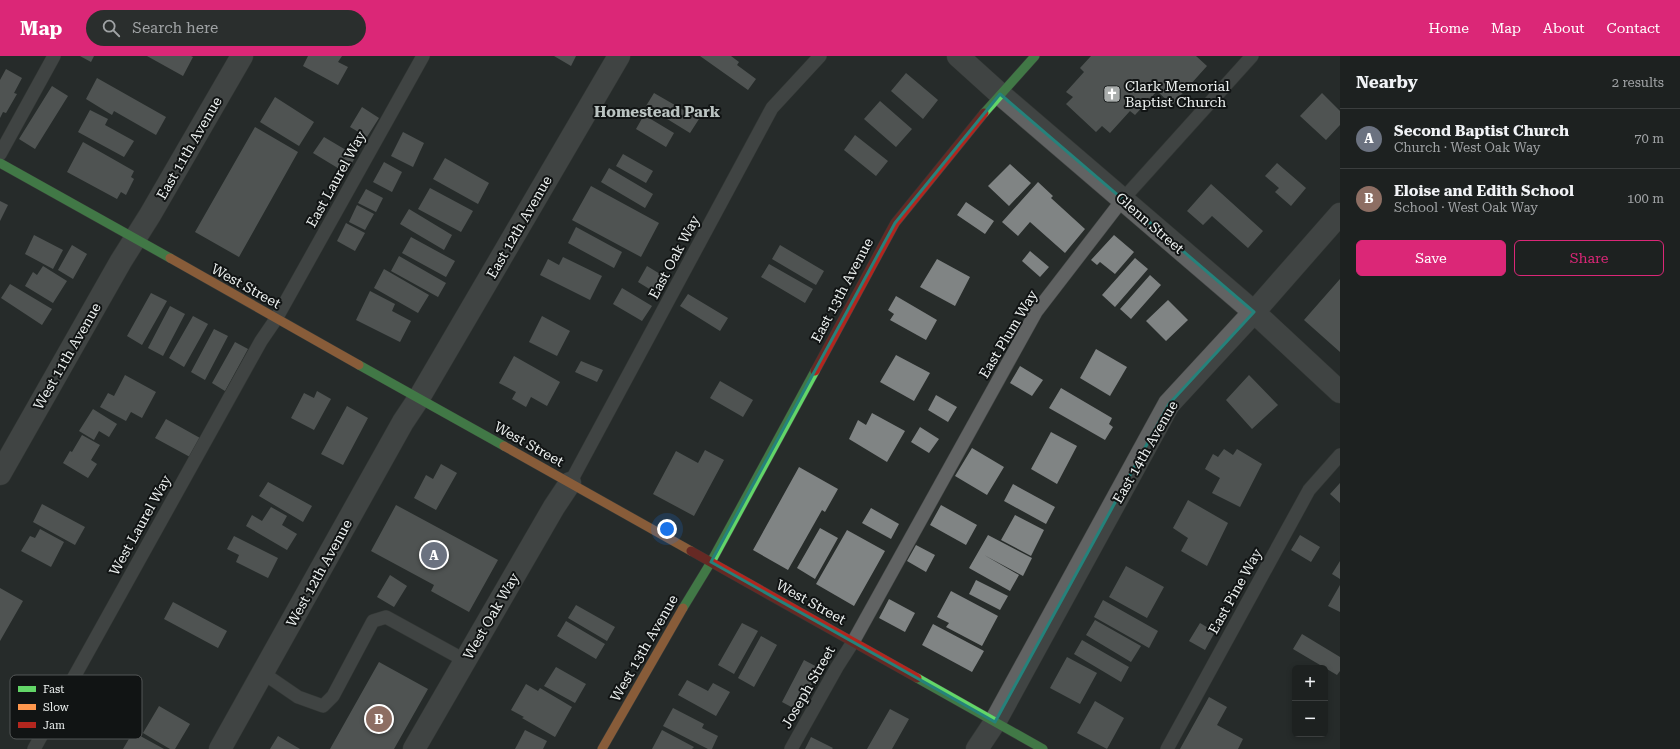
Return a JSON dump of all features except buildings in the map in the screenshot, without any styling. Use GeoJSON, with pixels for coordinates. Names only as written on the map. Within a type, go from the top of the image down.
{"type":"FeatureCollection","features":[{"type":"Feature","properties":{"kind":"main road","name":"East 13th Avenue"},"geometry":{"type":"LineString","coordinates":[[711,562],[894,223],[1000,94],[1035,56]]}},
{"type":"Feature","properties":{"kind":"main road","name":"West Street"},"geometry":{"type":"LineString","coordinates":[[0,163],[1043,749]]}},
{"type":"Feature","properties":{"kind":"main road","name":"West 13th Avenue"},"geometry":{"type":"LineString","coordinates":[[602,749],[695,586],[711,562]]}},
{"type":"Feature","properties":{"kind":"street","name":"East 11th Avenue"},"geometry":{"type":"LineString","coordinates":[[135,239],[242,56]]}},
{"type":"Feature","properties":{"kind":"street","name":"East 12th Avenue"},"geometry":{"type":"LineString","coordinates":[[419,398],[619,56]]}},
{"type":"Feature","properties":{"kind":"street","name":"Glenn Street"},"geometry":{"type":"LineString","coordinates":[[958,56],[1000,94],[1254,312],[1340,392]]}},
{"type":"Feature","properties":{"kind":"street","name":"East 14th Avenue"},"geometry":{"type":"LineString","coordinates":[[977,749],[996,722],[1169,404],[1254,312],[1340,214]]}},
{"type":"Feature","properties":{"kind":"street","name":"West 11th Avenue"},"geometry":{"type":"LineString","coordinates":[[0,474],[135,239]]}},
{"type":"Feature","properties":{"kind":"street","name":"West 12th Avenue"},"geometry":{"type":"LineString","coordinates":[[220,749],[403,422],[419,398]]}},
{"type":"Feature","properties":{"kind":"street","name":"West Oak Way"},"geometry":{"type":"LineString","coordinates":[[414,749],[554,507],[570,483]]}},
{"type":"Feature","properties":{"kind":"lane"},"geometry":{"type":"LineString","coordinates":[[0,154],[54,56]]}},
{"type":"Feature","properties":{"kind":"lane","name":"East Laurel Way"},"geometry":{"type":"LineString","coordinates":[[276,318],[423,56]]}},
{"type":"Feature","properties":{"kind":"lane","name":"East Oak Way"},"geometry":{"type":"LineString","coordinates":[[570,483],[772,108],[820,56]]}},
{"type":"Feature","properties":{"kind":"lane","name":"East Plum Way"},"geometry":{"type":"LineString","coordinates":[[853,642],[1036,312],[1123,199],[1252,56]]}},
{"type":"Feature","properties":{"kind":"lane","name":"West Laurel Way"},"geometry":{"type":"LineString","coordinates":[[75,675],[261,341],[276,318]]}},
{"type":"Feature","properties":{"kind":"lane","name":"East Pine Way"},"geometry":{"type":"LineString","coordinates":[[1167,749],[1309,490],[1340,455]]}},
{"type":"Feature","properties":{"kind":"lane"},"geometry":{"type":"LineString","coordinates":[[263,674],[298,697],[323,706],[333,696],[373,621],[386,616],[466,661]]}},
{"type":"Feature","properties":{"kind":"lane","name":"Joseph Street"},"geometry":{"type":"LineString","coordinates":[[791,749],[837,667],[853,642]]}},
{"type":"Feature","properties":{"kind":"lane","name":"West Laurel Way"},"geometry":{"type":"LineString","coordinates":[[34,749],[40,739]]}},
{"type":"Feature","properties":{"kind":"highlighted area"},"geometry":{"type":"Polygon","coordinates":[[[1000,94],[1254,312],[1169,404],[995,722],[711,562],[895,223],[1000,94]]]}},
{"type":"Feature","properties":{"kind":"traffic: fast"},"geometry":{"type":"LineString","coordinates":[[984,113],[1035,56]]}},
{"type":"Feature","properties":{"kind":"traffic: fast"},"geometry":{"type":"LineString","coordinates":[[0,163],[170,258]]}},
{"type":"Feature","properties":{"kind":"traffic: fast"},"geometry":{"type":"LineString","coordinates":[[359,365],[504,446]]}},
{"type":"Feature","properties":{"kind":"traffic: fast"},"geometry":{"type":"LineString","coordinates":[[683,608],[711,562],[815,371]]}},
{"type":"Feature","properties":{"kind":"traffic: fast"},"geometry":{"type":"LineString","coordinates":[[917,678],[1043,749]]}},
{"type":"Feature","properties":{"kind":"traffic: slow"},"geometry":{"type":"LineString","coordinates":[[170,258],[359,365]]}},
{"type":"Feature","properties":{"kind":"traffic: slow"},"geometry":{"type":"LineString","coordinates":[[504,446],[691,551]]}},
{"type":"Feature","properties":{"kind":"traffic: slow"},"geometry":{"type":"LineString","coordinates":[[602,749],[683,608]]}},
{"type":"Feature","properties":{"kind":"traffic: jam"},"geometry":{"type":"LineString","coordinates":[[815,371],[895,223],[984,113]]}},
{"type":"Feature","properties":{"kind":"traffic: jam"},"geometry":{"type":"LineString","coordinates":[[691,551],[917,678]]}},
{"type":"Feature","properties":{"kind":"place","name":"Clark Memorial Baptist Church"},"geometry":{"type":"Point","coordinates":[1112,94]}},
{"type":"Feature","properties":{"kind":"place","name":"Second Baptist Church"},"geometry":{"type":"Point","coordinates":[434,555]}},
{"type":"Feature","properties":{"kind":"place","name":"Eloise and Edith School"},"geometry":{"type":"Point","coordinates":[379,719]}},
{"type":"Feature","properties":{"kind":"district","name":"Homestead Park"},"geometry":{"type":"Point","coordinates":[657,112]}}]}
